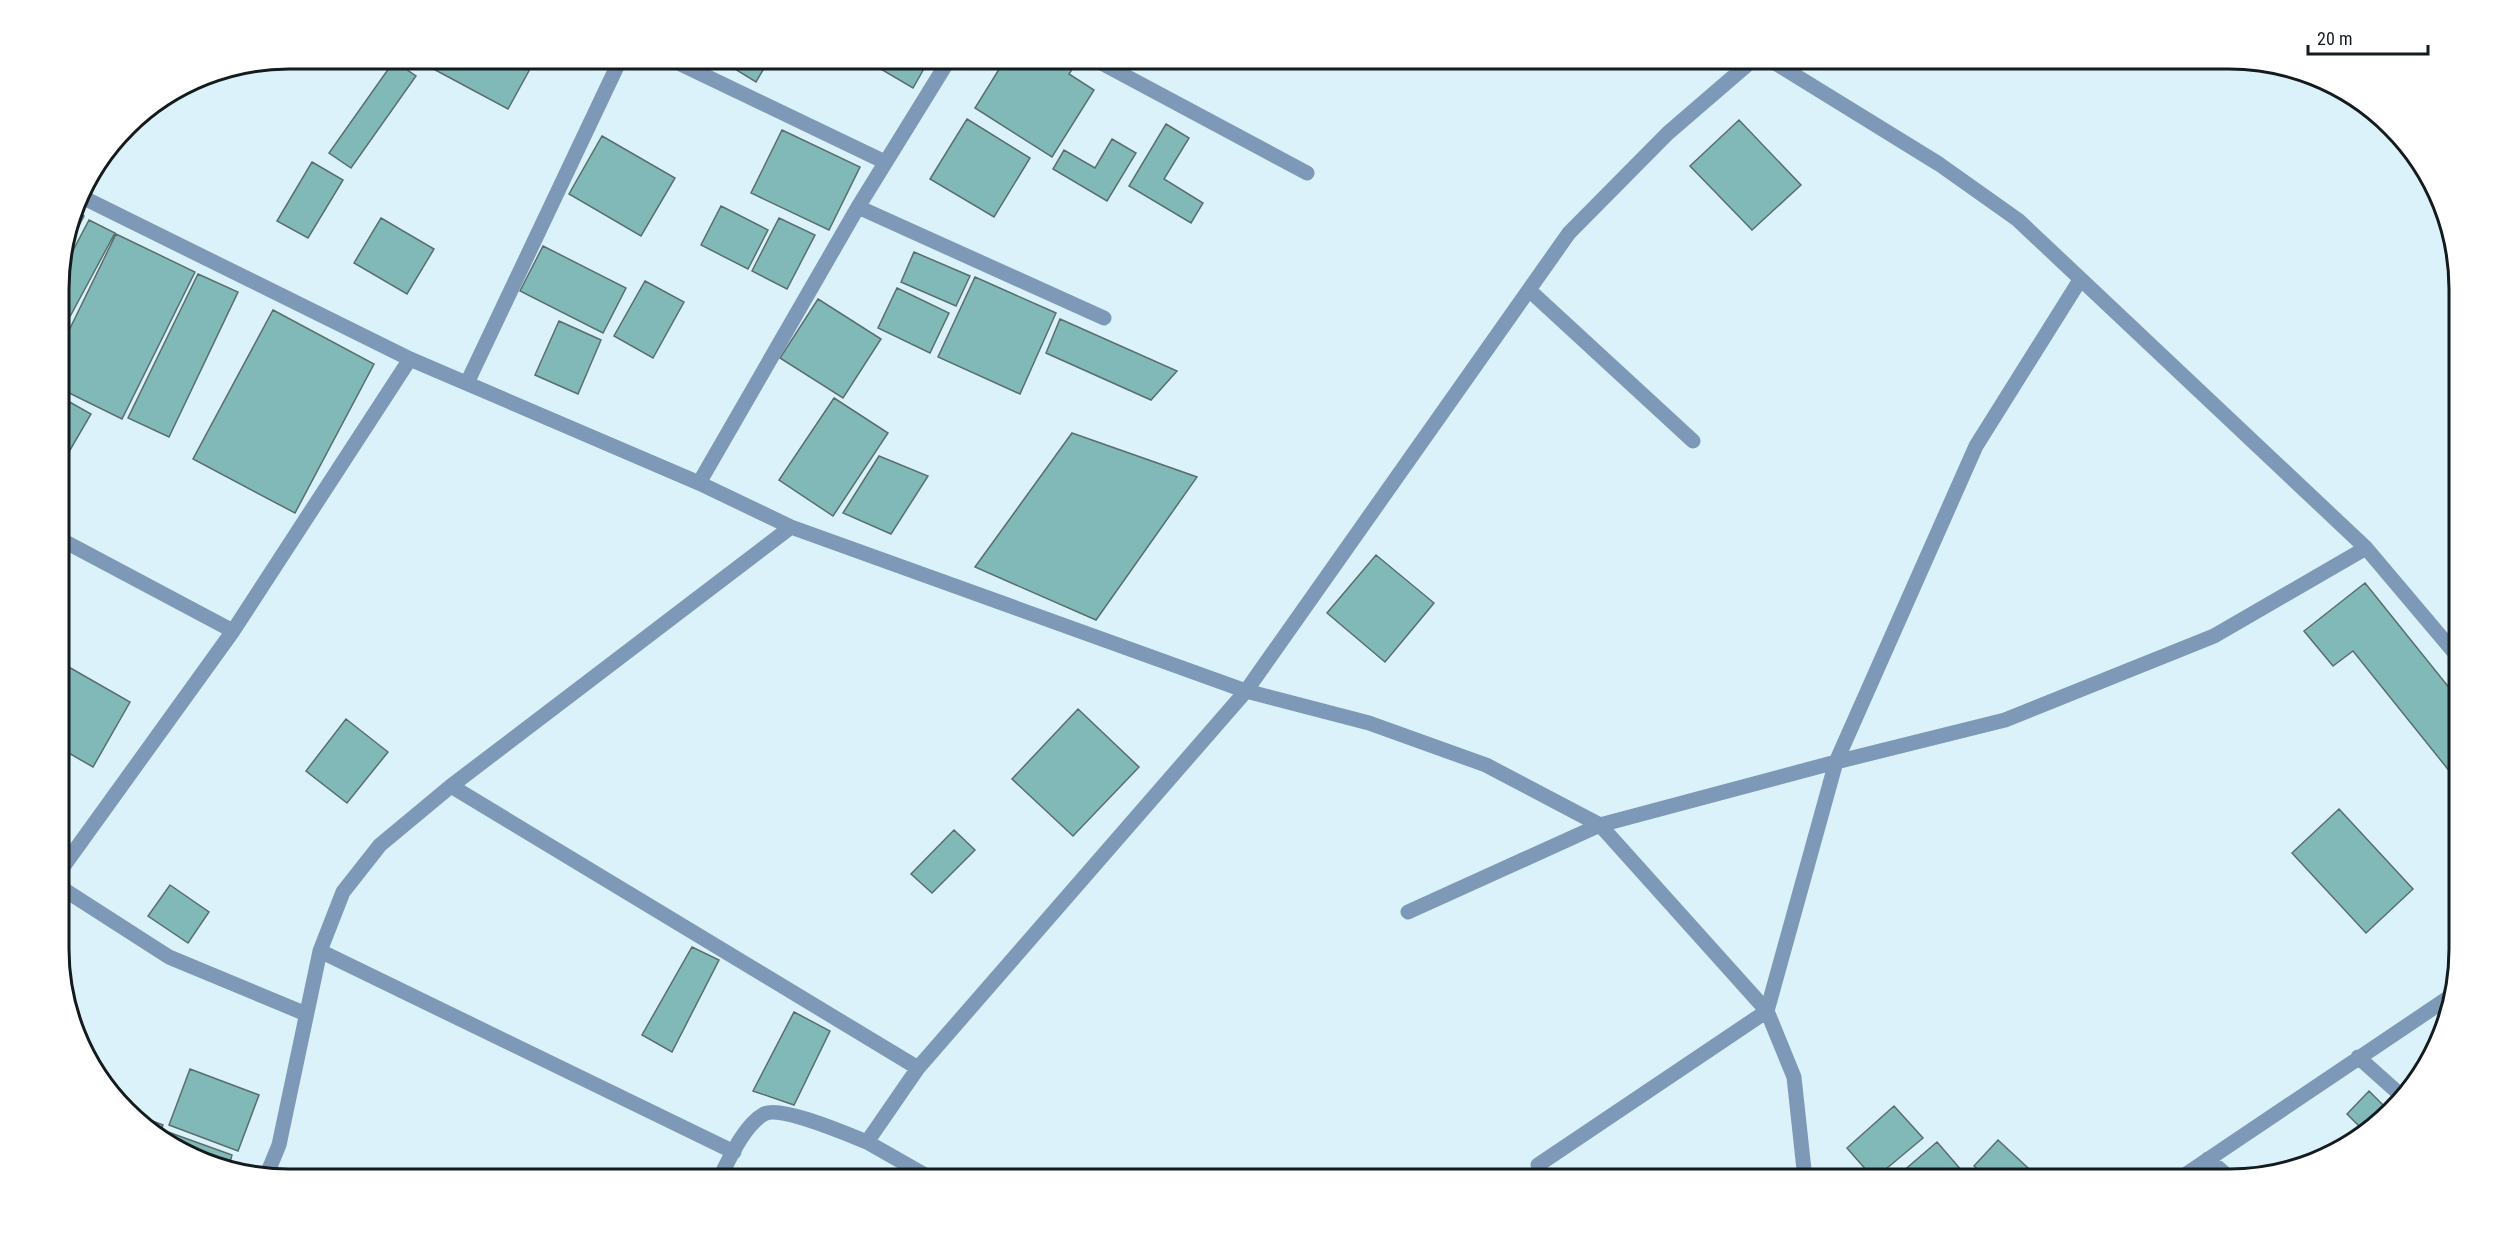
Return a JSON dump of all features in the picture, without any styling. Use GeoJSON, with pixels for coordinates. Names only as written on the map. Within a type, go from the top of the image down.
{"type":"FeatureCollection","features":[{"type":"Feature","properties":{"kind":"street"},"geometry":{"type":"LineString","coordinates":[[467,383],[616,69]]}},
{"type":"Feature","properties":{"kind":"street"},"geometry":{"type":"LineString","coordinates":[[691,69],[885,162]]}},
{"type":"Feature","properties":{"kind":"street"},"geometry":{"type":"LineString","coordinates":[[699,483],[858,207],[943,69]]}},
{"type":"Feature","properties":{"kind":"street"},"geometry":{"type":"LineString","coordinates":[[1113,69],[1307,173]]}},
{"type":"Feature","properties":{"kind":"street"},"geometry":{"type":"LineString","coordinates":[[867,1142],[918,1068],[1246,691],[1569,233],[1668,133],[1742,69]]}},
{"type":"Feature","properties":{"kind":"street"},"geometry":{"type":"LineString","coordinates":[[1785,69],[1939,164],[2018,220],[2366,548],[2449,646]]}},
{"type":"Feature","properties":{"kind":"street"},"geometry":{"type":"LineString","coordinates":[[88,200],[410,359],[699,483],[792,527],[1246,691],[1369,723],[1486,765],[1600,825],[1767,1011],[1794,1077],[1804,1169]]}},
{"type":"Feature","properties":{"kind":"street"},"geometry":{"type":"LineString","coordinates":[[858,207],[1104,318]]}},
{"type":"Feature","properties":{"kind":"street"},"geometry":{"type":"LineString","coordinates":[[1538,1165],[1767,1011],[1836,762],[1976,447],[2080,280]]}},
{"type":"Feature","properties":{"kind":"street"},"geometry":{"type":"LineString","coordinates":[[1529,290],[1693,441]]}},
{"type":"Feature","properties":{"kind":"street"},"geometry":{"type":"LineString","coordinates":[[69,859],[233,631],[410,359]]}},
{"type":"Feature","properties":{"kind":"street"},"geometry":{"type":"LineString","coordinates":[[269,1168],[279,1145],[320,951],[343,892],[380,845],[451,786],[792,527]]}},
{"type":"Feature","properties":{"kind":"street"},"geometry":{"type":"LineString","coordinates":[[69,544],[233,631]]}},
{"type":"Feature","properties":{"kind":"street"},"geometry":{"type":"LineString","coordinates":[[1408,912],[1600,825],[2005,720],[2105,682],[2214,636],[2366,548]]}},
{"type":"Feature","properties":{"kind":"street"},"geometry":{"type":"LineString","coordinates":[[451,786],[918,1068]]}},
{"type":"Feature","properties":{"kind":"street"},"geometry":{"type":"LineString","coordinates":[[69,893],[169,957],[306,1014]]}},
{"type":"Feature","properties":{"kind":"street"},"geometry":{"type":"LineString","coordinates":[[320,951],[734,1152]]}},
{"type":"Feature","properties":{"kind":"street"},"geometry":{"type":"LineString","coordinates":[[2194,1169],[2443,1001]]}},
{"type":"Feature","properties":{"kind":"street"},"geometry":{"type":"LineString","coordinates":[[2358,1057],[2396,1091]]}},
{"type":"Feature","properties":{"kind":"street"},"geometry":{"type":"LineString","coordinates":[[725,1169],[753,1122],[766,1113],[782,1112],[867,1142],[914,1169]]}},
{"type":"Feature","properties":{"kind":"street"},"geometry":{"type":"LineString","coordinates":[[2208,1159],[2220,1169]]}},
{"type":"Feature","properties":{"kind":"building"},"geometry":{"type":"Polygon","coordinates":[[[388,69],[406,69],[416,76],[351,168],[329,153],[388,69]]]}},
{"type":"Feature","properties":{"kind":"building"},"geometry":{"type":"Polygon","coordinates":[[[433,69],[530,69],[508,109],[433,69]]]}},
{"type":"Feature","properties":{"kind":"building"},"geometry":{"type":"Polygon","coordinates":[[[735,69],[764,69],[756,82],[735,69]]]}},
{"type":"Feature","properties":{"kind":"building"},"geometry":{"type":"Polygon","coordinates":[[[881,69],[924,69],[913,88],[881,69]]]}},
{"type":"Feature","properties":{"kind":"building"},"geometry":{"type":"Polygon","coordinates":[[[999,69],[1072,69],[1069,74],[1094,90],[1052,157],[975,108],[999,69]]]}},
{"type":"Feature","properties":{"kind":"building"},"geometry":{"type":"Polygon","coordinates":[[[967,119],[1030,158],[994,217],[930,179],[967,119]]]}},
{"type":"Feature","properties":{"kind":"building"},"geometry":{"type":"Polygon","coordinates":[[[1739,120],[1801,185],[1752,230],[1690,166],[1739,120]]]}},
{"type":"Feature","properties":{"kind":"building"},"geometry":{"type":"Polygon","coordinates":[[[1166,124],[1189,138],[1164,179],[1203,203],[1191,223],[1129,186],[1166,124]]]}},
{"type":"Feature","properties":{"kind":"building"},"geometry":{"type":"Polygon","coordinates":[[[782,130],[860,167],[829,230],[751,193],[782,130]]]}},
{"type":"Feature","properties":{"kind":"building"},"geometry":{"type":"Polygon","coordinates":[[[602,136],[675,178],[641,236],[569,194],[602,136]]]}},
{"type":"Feature","properties":{"kind":"building"},"geometry":{"type":"Polygon","coordinates":[[[1112,139],[1136,153],[1107,201],[1053,169],[1064,150],[1095,168],[1112,139]]]}},
{"type":"Feature","properties":{"kind":"building"},"geometry":{"type":"Polygon","coordinates":[[[312,162],[343,180],[308,238],[277,221],[312,162]]]}},
{"type":"Feature","properties":{"kind":"building"},"geometry":{"type":"Polygon","coordinates":[[[721,206],[768,230],[748,269],[701,245],[721,206]]]}},
{"type":"Feature","properties":{"kind":"building"},"geometry":{"type":"Polygon","coordinates":[[[381,218],[434,249],[407,294],[354,263],[381,218]]]}},
{"type":"Feature","properties":{"kind":"building"},"geometry":{"type":"Polygon","coordinates":[[[779,218],[815,235],[787,289],[752,271],[779,218]]]}},
{"type":"Feature","properties":{"kind":"building"},"geometry":{"type":"Polygon","coordinates":[[[89,220],[115,233],[69,318],[69,275],[72,252],[89,220]]]}},
{"type":"Feature","properties":{"kind":"building"},"geometry":{"type":"Polygon","coordinates":[[[116,234],[195,272],[122,419],[69,393],[69,330],[116,234]]]}},
{"type":"Feature","properties":{"kind":"building"},"geometry":{"type":"Polygon","coordinates":[[[543,246],[626,288],[603,333],[520,291],[543,246]]]}},
{"type":"Feature","properties":{"kind":"building"},"geometry":{"type":"Polygon","coordinates":[[[914,252],[970,276],[956,306],[901,282],[914,252]]]}},
{"type":"Feature","properties":{"kind":"building"},"geometry":{"type":"Polygon","coordinates":[[[198,274],[238,292],[169,437],[128,418],[198,274]]]}},
{"type":"Feature","properties":{"kind":"building"},"geometry":{"type":"Polygon","coordinates":[[[975,277],[1056,313],[1020,394],[938,357],[975,277]]]}},
{"type":"Feature","properties":{"kind":"building"},"geometry":{"type":"Polygon","coordinates":[[[645,281],[684,302],[653,358],[614,336],[645,281]]]}},
{"type":"Feature","properties":{"kind":"building"},"geometry":{"type":"Polygon","coordinates":[[[897,288],[949,313],[930,353],[878,328],[897,288]]]}},
{"type":"Feature","properties":{"kind":"building"},"geometry":{"type":"Polygon","coordinates":[[[818,299],[881,339],[843,398],[780,358],[818,299]]]}},
{"type":"Feature","properties":{"kind":"building"},"geometry":{"type":"Polygon","coordinates":[[[273,310],[374,364],[295,513],[193,459],[273,310]]]}},
{"type":"Feature","properties":{"kind":"building"},"geometry":{"type":"Polygon","coordinates":[[[1060,319],[1177,371],[1151,400],[1046,353],[1060,319]]]}},
{"type":"Feature","properties":{"kind":"building"},"geometry":{"type":"Polygon","coordinates":[[[559,321],[601,340],[578,394],[535,375],[559,321]]]}},
{"type":"Feature","properties":{"kind":"building"},"geometry":{"type":"Polygon","coordinates":[[[834,398],[888,433],[833,516],[779,480],[834,398]]]}},
{"type":"Feature","properties":{"kind":"building"},"geometry":{"type":"Polygon","coordinates":[[[69,402],[91,414],[69,452],[69,402]]]}},
{"type":"Feature","properties":{"kind":"building"},"geometry":{"type":"Polygon","coordinates":[[[1072,433],[1197,477],[1096,620],[975,567],[1072,433]]]}},
{"type":"Feature","properties":{"kind":"building"},"geometry":{"type":"Polygon","coordinates":[[[879,456],[928,476],[891,534],[843,513],[879,456]]]}},
{"type":"Feature","properties":{"kind":"building"},"geometry":{"type":"Polygon","coordinates":[[[1376,555],[1434,603],[1385,662],[1327,613],[1376,555]]]}},
{"type":"Feature","properties":{"kind":"building"},"geometry":{"type":"Polygon","coordinates":[[[2365,583],[2449,688],[2449,771],[2353,651],[2333,666],[2304,631],[2365,583]]]}},
{"type":"Feature","properties":{"kind":"building"},"geometry":{"type":"Polygon","coordinates":[[[69,667],[130,702],[93,767],[69,753],[69,667]]]}},
{"type":"Feature","properties":{"kind":"building"},"geometry":{"type":"Polygon","coordinates":[[[1078,709],[1139,767],[1073,836],[1012,779],[1078,709]]]}},
{"type":"Feature","properties":{"kind":"building"},"geometry":{"type":"Polygon","coordinates":[[[346,719],[388,752],[347,803],[306,771],[346,719]]]}},
{"type":"Feature","properties":{"kind":"building"},"geometry":{"type":"Polygon","coordinates":[[[2339,809],[2413,889],[2366,933],[2292,853],[2339,809]]]}},
{"type":"Feature","properties":{"kind":"building"},"geometry":{"type":"Polygon","coordinates":[[[954,830],[975,850],[932,893],[911,874],[954,830]]]}},
{"type":"Feature","properties":{"kind":"building"},"geometry":{"type":"Polygon","coordinates":[[[170,885],[209,912],[188,943],[148,916],[170,885]]]}},
{"type":"Feature","properties":{"kind":"building"},"geometry":{"type":"Polygon","coordinates":[[[692,947],[719,960],[672,1052],[642,1035],[692,947]]]}},
{"type":"Feature","properties":{"kind":"building"},"geometry":{"type":"Polygon","coordinates":[[[794,1012],[830,1031],[794,1105],[753,1091],[794,1012]]]}},
{"type":"Feature","properties":{"kind":"building"},"geometry":{"type":"Polygon","coordinates":[[[190,1069],[259,1095],[238,1151],[169,1125],[190,1069]]]}},
{"type":"Feature","properties":{"kind":"building"},"geometry":{"type":"Polygon","coordinates":[[[2369,1091],[2384,1106],[2359,1126],[2347,1114],[2369,1091]]]}},
{"type":"Feature","properties":{"kind":"building"},"geometry":{"type":"Polygon","coordinates":[[[1894,1106],[1923,1138],[1886,1169],[1865,1169],[1847,1148],[1894,1106]]]}},
{"type":"Feature","properties":{"kind":"building"},"geometry":{"type":"Polygon","coordinates":[[[151,1121],[163,1125],[162,1128],[151,1121]]]}},
{"type":"Feature","properties":{"kind":"building"},"geometry":{"type":"Polygon","coordinates":[[[168,1133],[232,1155],[230,1161],[179,1140],[168,1133]]]}},
{"type":"Feature","properties":{"kind":"building"},"geometry":{"type":"Polygon","coordinates":[[[1998,1140],[2029,1169],[1977,1169],[1974,1166],[1998,1140]]]}},
{"type":"Feature","properties":{"kind":"building"},"geometry":{"type":"Polygon","coordinates":[[[1937,1142],[1960,1169],[1906,1169],[1937,1142]]]}}]}
